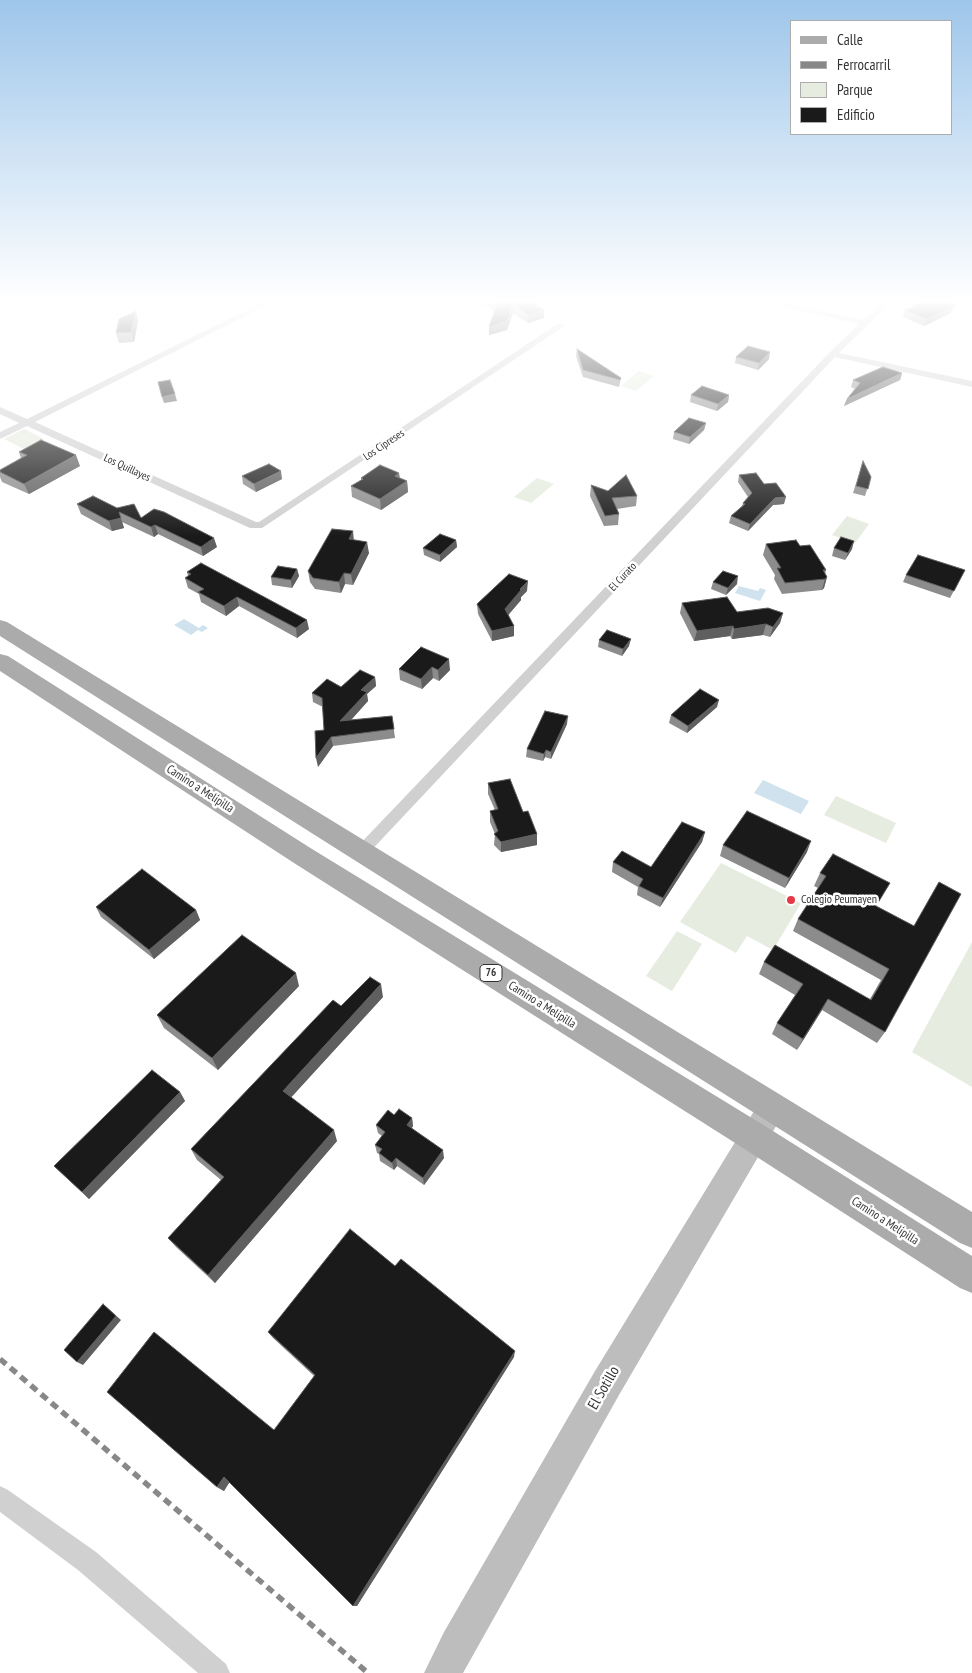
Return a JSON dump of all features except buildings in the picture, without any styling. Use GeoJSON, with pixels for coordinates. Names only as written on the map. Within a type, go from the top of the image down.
{"type":"FeatureCollection","features":[{"type":"Feature","properties":{"kind":"main road"},"geometry":{"type":"LineString","coordinates":[[0,627],[972,1231]]}},
{"type":"Feature","properties":{"kind":"main road","name":"Camino a Melipilla"},"geometry":{"type":"LineString","coordinates":[[6,665],[303,856],[754,1137],[972,1276]]}},
{"type":"Feature","properties":{"kind":"street"},"geometry":{"type":"LineString","coordinates":[[0,436],[112,381]]}},
{"type":"Feature","properties":{"kind":"street","name":"Los Cipreses"},"geometry":{"type":"LineString","coordinates":[[254,526],[266,524],[479,381]]}},
{"type":"Feature","properties":{"kind":"street","name":"El Curato"},"geometry":{"type":"LineString","coordinates":[[361,852],[808,381]]}},
{"type":"Feature","properties":{"kind":"street"},"geometry":{"type":"LineString","coordinates":[[959,381],[972,384]]}},
{"type":"Feature","properties":{"kind":"street","name":"Los Quillayes"},"geometry":{"type":"LineString","coordinates":[[0,410],[254,526]]}},
{"type":"Feature","properties":{"kind":"street","name":"El Sotillo"},"geometry":{"type":"LineString","coordinates":[[443,1673],[457,1645],[607,1383],[772,1107]]}},
{"type":"Feature","properties":{"kind":"street"},"geometry":{"type":"LineString","coordinates":[[0,1498],[87,1561],[217,1673]]}},
{"type":"Feature","properties":{"kind":"green space"},"geometry":{"type":"Polygon","coordinates":[[[627,381],[648,381],[636,391],[621,386],[627,381]]]}},
{"type":"Feature","properties":{"kind":"green space"},"geometry":{"type":"Polygon","coordinates":[[[24,429],[44,439],[24,449],[4,439],[24,429]]]}},
{"type":"Feature","properties":{"kind":"green space"},"geometry":{"type":"Polygon","coordinates":[[[537,478],[554,484],[531,503],[514,497],[537,478]]]}},
{"type":"Feature","properties":{"kind":"green space"},"geometry":{"type":"Polygon","coordinates":[[[847,516],[869,524],[855,543],[832,535],[847,516]]]}},
{"type":"Feature","properties":{"kind":"green space"},"geometry":{"type":"Polygon","coordinates":[[[836,796],[896,823],[886,843],[824,815],[836,796]]]}},
{"type":"Feature","properties":{"kind":"green space"},"geometry":{"type":"Polygon","coordinates":[[[721,863],[801,903],[773,950],[747,936],[736,953],[680,922],[721,863]]]}},
{"type":"Feature","properties":{"kind":"green space"},"geometry":{"type":"Polygon","coordinates":[[[677,931],[702,944],[672,991],[646,976],[677,931]]]}},
{"type":"Feature","properties":{"kind":"green space"},"geometry":{"type":"Polygon","coordinates":[[[972,942],[972,1087],[912,1052],[972,942]]]}},
{"type":"Feature","properties":{"kind":"water"},"geometry":{"type":"Polygon","coordinates":[[[739,586],[758,591],[760,588],[766,590],[760,601],[735,593],[739,586]]]}},
{"type":"Feature","properties":{"kind":"water"},"geometry":{"type":"Polygon","coordinates":[[[184,619],[199,628],[203,625],[208,628],[202,632],[198,630],[191,635],[174,625],[184,619]]]}},
{"type":"Feature","properties":{"kind":"water"},"geometry":{"type":"Polygon","coordinates":[[[763,780],[809,801],[801,814],[754,793],[763,780]]]}},
{"type":"Feature","properties":{"kind":"railway"},"geometry":{"type":"LineString","coordinates":[[0,1359],[368,1673]]}},
{"type":"Feature","properties":{"kind":"place","name":"Colegio Peumayen"},"geometry":{"type":"Point","coordinates":[791,900]}}]}
